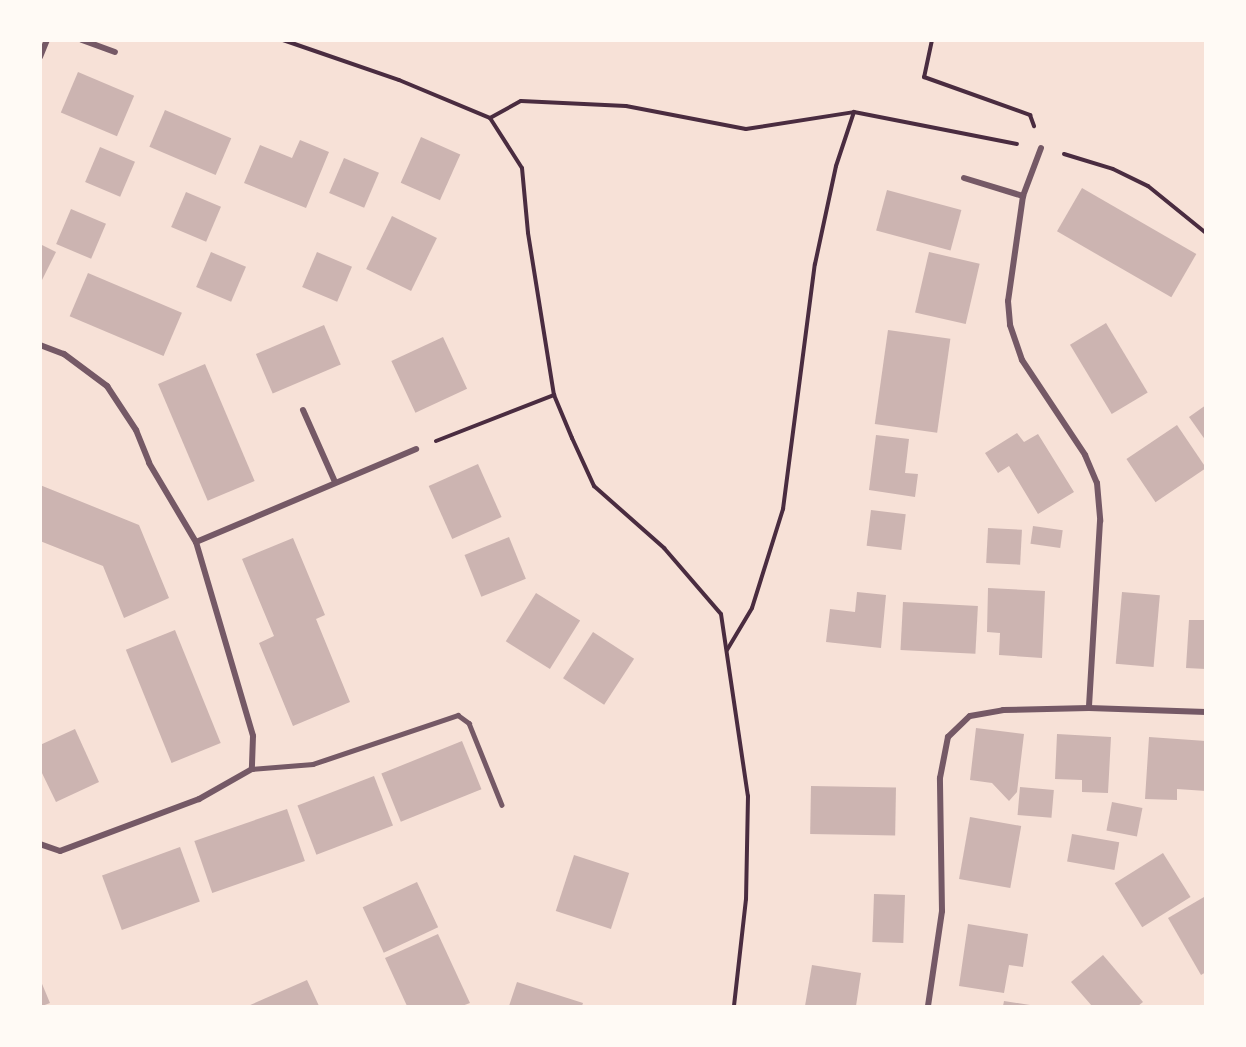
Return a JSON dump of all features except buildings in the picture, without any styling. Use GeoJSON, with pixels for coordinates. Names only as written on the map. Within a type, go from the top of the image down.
{"type":"FeatureCollection","features":[{"type":"Feature","properties":{"kind":"street"},"geometry":{"type":"LineString","coordinates":[[40,57],[47,40]]}},
{"type":"Feature","properties":{"kind":"street"},"geometry":{"type":"LineString","coordinates":[[82,40],[115,52]]}},
{"type":"Feature","properties":{"kind":"street"},"geometry":{"type":"LineString","coordinates":[[1041,148],[1023,196],[1008,301],[1010,325],[1022,360],[1085,455],[1097,483],[1100,521],[1089,708]]}},
{"type":"Feature","properties":{"kind":"street"},"geometry":{"type":"LineString","coordinates":[[964,178],[1023,196]]}},
{"type":"Feature","properties":{"kind":"street"},"geometry":{"type":"LineString","coordinates":[[40,345],[64,354],[107,386],[136,430],[149,463],[195,542],[253,736],[252,769],[199,799],[60,851],[40,844]]}},
{"type":"Feature","properties":{"kind":"street"},"geometry":{"type":"LineString","coordinates":[[303,410],[334,482]]}},
{"type":"Feature","properties":{"kind":"street"},"geometry":{"type":"LineString","coordinates":[[195,542],[416,449]]}},
{"type":"Feature","properties":{"kind":"street"},"geometry":{"type":"LineString","coordinates":[[928,1006],[942,911],[940,778],[948,737],[970,717],[1003,710],[1089,708],[1206,712]]}},
{"type":"Feature","properties":{"kind":"lane"},"geometry":{"type":"LineString","coordinates":[[252,769],[314,764],[458,715],[469,723],[502,805]]}},
{"type":"Feature","properties":{"kind":"path"},"geometry":{"type":"LineString","coordinates":[[283,40],[399,80],[490,118],[522,168],[528,233],[554,395],[594,486],[664,548],[721,614],[748,796],[746,899],[734,1006]]}},
{"type":"Feature","properties":{"kind":"path"},"geometry":{"type":"LineString","coordinates":[[490,118],[521,101],[626,106],[746,129],[854,112],[1041,148]]}},
{"type":"Feature","properties":{"kind":"path"},"geometry":{"type":"LineString","coordinates":[[726,651],[752,608],[783,509],[815,264],[836,166],[854,112]]}},
{"type":"Feature","properties":{"kind":"path"},"geometry":{"type":"LineString","coordinates":[[416,449],[554,395]]}}]}
